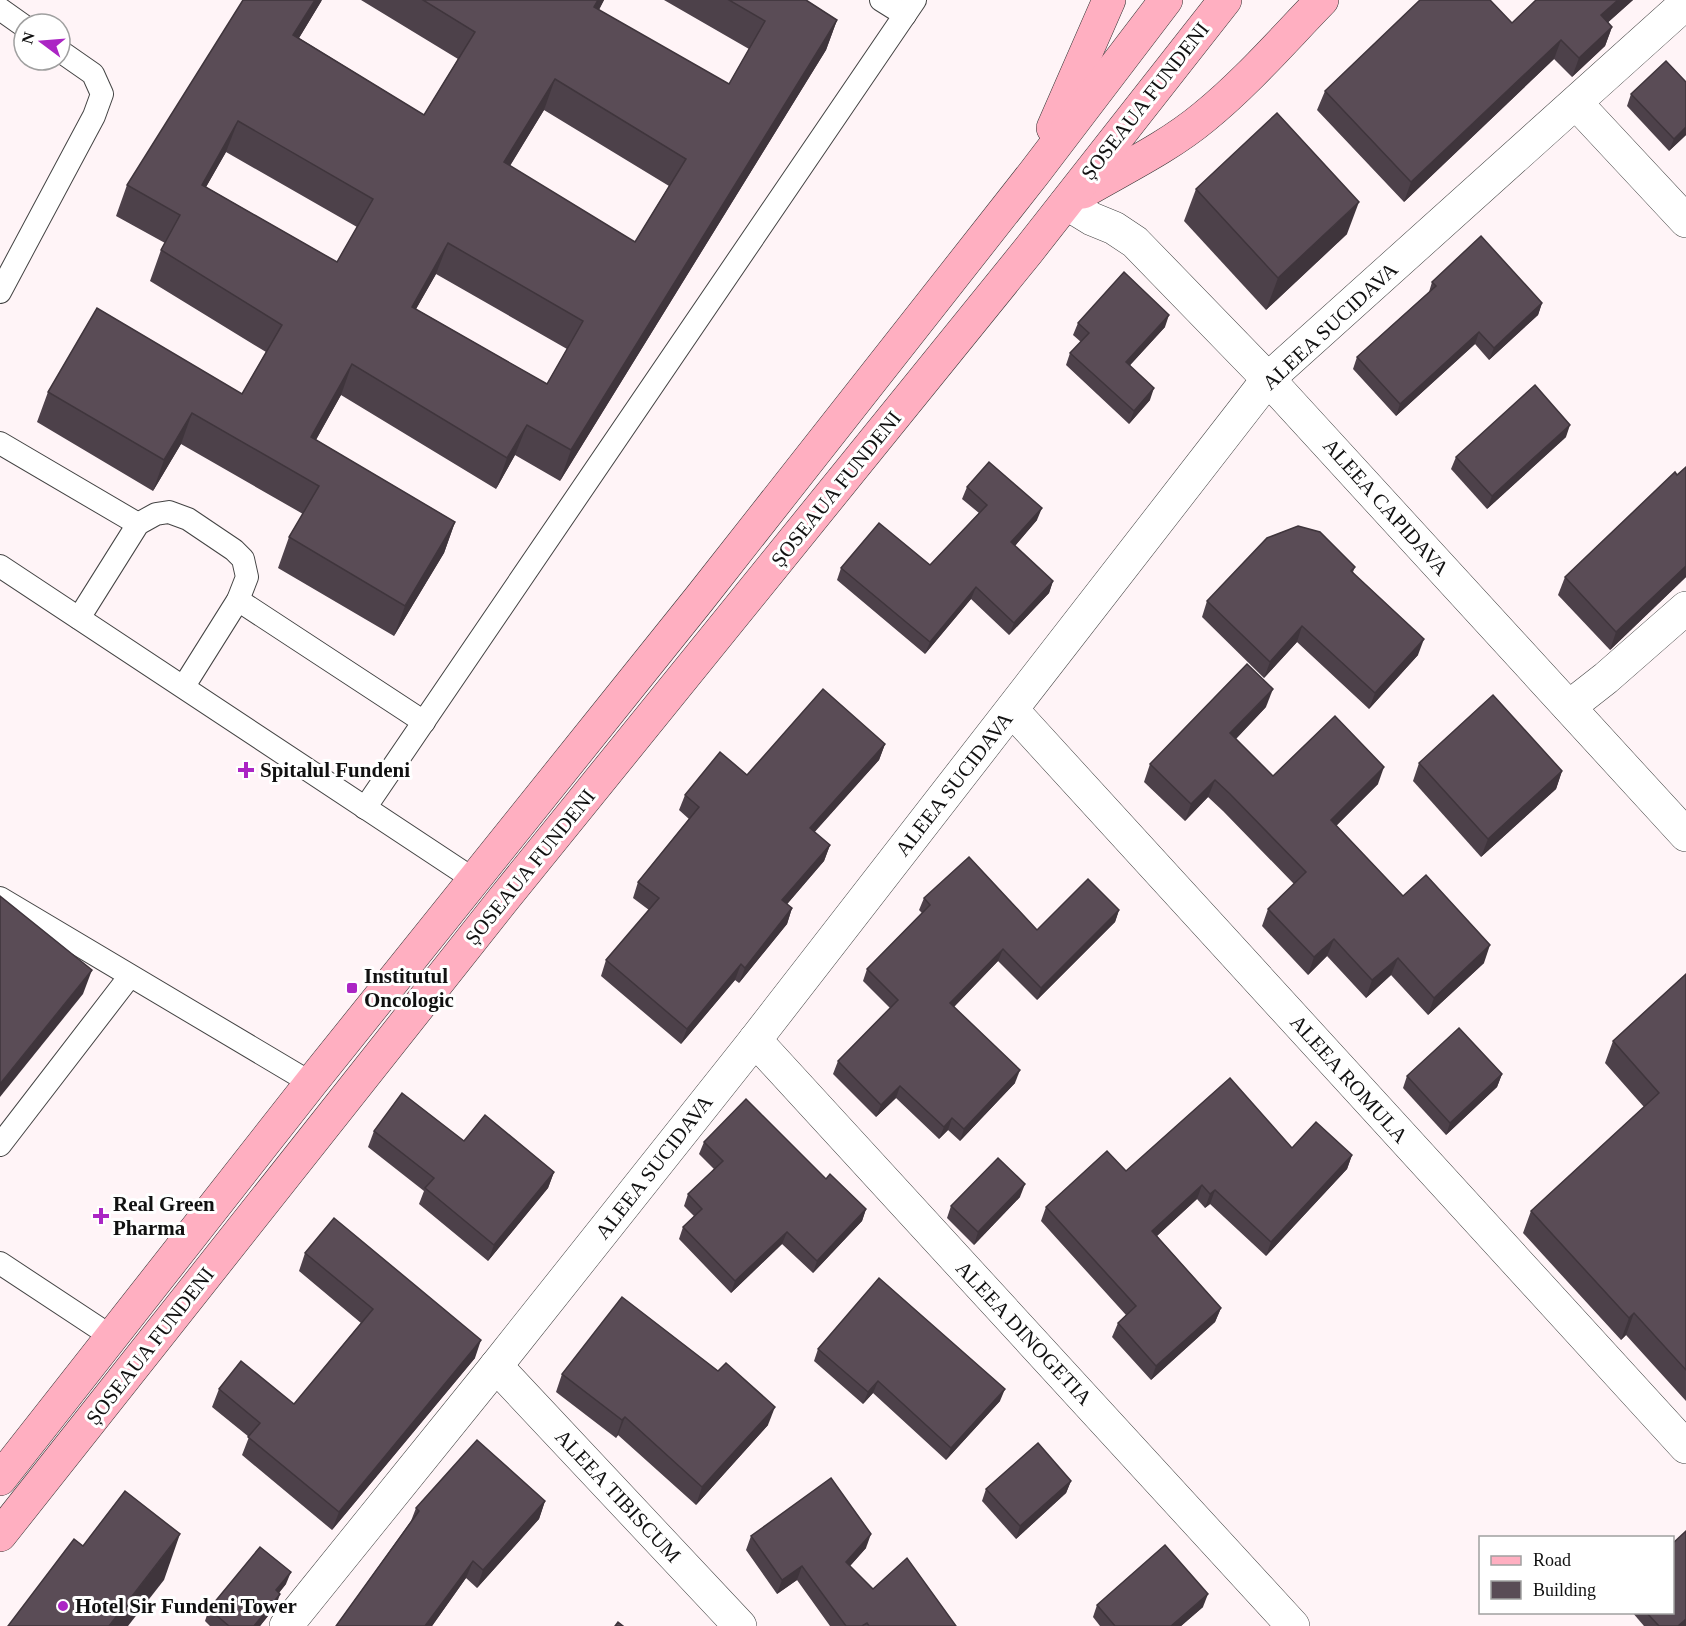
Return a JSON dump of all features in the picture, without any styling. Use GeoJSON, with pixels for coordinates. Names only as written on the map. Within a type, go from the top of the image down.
{"type":"FeatureCollection","features":[{"type":"Feature","properties":{"kind":"main road","name":"ȘOSEAUA FUNDENI"},"geometry":{"type":"LineString","coordinates":[[1035,172],[1109,0]]}},
{"type":"Feature","properties":{"kind":"main road","name":"ȘOSEAUA FUNDENI"},"geometry":{"type":"LineString","coordinates":[[0,1479],[473,879],[700,598],[1035,172],[1166,0]]}},
{"type":"Feature","properties":{"kind":"main road","name":"ȘOSEAUA FUNDENI"},"geometry":{"type":"LineString","coordinates":[[0,1535],[502,901],[1066,202],[1225,0]]}},
{"type":"Feature","properties":{"kind":"main road","name":"ȘOSEAUA FUNDENI"},"geometry":{"type":"LineString","coordinates":[[1066,202],[1176,138],[1203,118],[1228,96],[1322,0]]}},
{"type":"Feature","properties":{"kind":"street","name":"ALEEA SUCIDAVA"},"geometry":{"type":"LineString","coordinates":[[286,1626],[755,1040],[1269,379],[1686,3]]}},
{"type":"Feature","properties":{"kind":"street"},"geometry":{"type":"LineString","coordinates":[[1576,103],[1686,221]]}},
{"type":"Feature","properties":{"kind":"street","name":"ALEEA CAPIDAVA"},"geometry":{"type":"LineString","coordinates":[[1066,202],[1135,242],[1269,379],[1686,835]]}},
{"type":"Feature","properties":{"kind":"street"},"geometry":{"type":"LineString","coordinates":[[1569,707],[1686,608]]}},
{"type":"Feature","properties":{"kind":"street","name":"ALEEA ROMULA"},"geometry":{"type":"LineString","coordinates":[[1012,710],[1686,1448]]}},
{"type":"Feature","properties":{"kind":"street","name":"ALEEA DINOGETIA"},"geometry":{"type":"LineString","coordinates":[[755,1040],[1293,1626]]}},
{"type":"Feature","properties":{"kind":"street","name":"ALEEA TIBISCUM"},"geometry":{"type":"LineString","coordinates":[[496,1366],[740,1626]]}},
{"type":"Feature","properties":{"kind":"lane"},"geometry":{"type":"LineString","coordinates":[[365,808],[910,8],[881,0]]}},
{"type":"Feature","properties":{"kind":"lane"},"geometry":{"type":"LineString","coordinates":[[0,292],[94,116],[102,94],[93,74],[72,59]]}},
{"type":"Feature","properties":{"kind":"lane"},"geometry":{"type":"LineString","coordinates":[[0,443],[138,524]]}},
{"type":"Feature","properties":{"kind":"lane"},"geometry":{"type":"LineString","coordinates":[[79,618],[138,524],[156,514],[169,512],[188,519],[243,558],[247,577],[238,600],[184,686]]}},
{"type":"Feature","properties":{"kind":"lane"},"geometry":{"type":"LineString","coordinates":[[0,566],[473,879]]}},
{"type":"Feature","properties":{"kind":"lane"},"geometry":{"type":"LineString","coordinates":[[238,600],[424,722]]}},
{"type":"Feature","properties":{"kind":"lane"},"geometry":{"type":"LineString","coordinates":[[0,898],[311,1083]]}},
{"type":"Feature","properties":{"kind":"lane"},"geometry":{"type":"LineString","coordinates":[[0,1145],[130,976]]}},
{"type":"Feature","properties":{"kind":"lane"},"geometry":{"type":"LineString","coordinates":[[0,1263],[112,1337]]}},
{"type":"Feature","properties":{"kind":"building"},"geometry":{"type":"Polygon","coordinates":[[[243,0],[315,0],[293,35],[424,115],[475,32],[423,0],[598,0],[594,7],[729,84],[765,21],[729,0],[806,0],[837,20],[571,450],[527,425],[507,458],[352,364],[311,437],[455,522],[405,606],[289,537],[319,486],[192,413],[164,460],[48,392],[97,308],[242,394],[282,325],[161,250],[180,215],[127,185],[243,0]],[[555,79],[504,162],[635,242],[686,159],[555,79]],[[238,121],[202,185],[337,262],[373,199],[238,121]],[[448,243],[412,307],[547,384],[583,321],[448,243]]]}},
{"type":"Feature","properties":{"kind":"building"},"geometry":{"type":"Polygon","coordinates":[[[1420,0],[1490,0],[1512,23],[1536,0],[1618,0],[1601,15],[1612,27],[1579,58],[1561,40],[1411,182],[1325,91],[1420,0]]]}},
{"type":"Feature","properties":{"kind":"building"},"geometry":{"type":"Polygon","coordinates":[[[1666,61],[1686,82],[1686,127],[1674,139],[1631,94],[1666,61]]]}},
{"type":"Feature","properties":{"kind":"building"},"geometry":{"type":"Polygon","coordinates":[[[1277,113],[1359,202],[1278,278],[1196,189],[1277,113]]]}},
{"type":"Feature","properties":{"kind":"building"},"geometry":{"type":"Polygon","coordinates":[[[1481,236],[1542,303],[1494,348],[1479,332],[1400,404],[1357,357],[1436,286],[1432,282],[1481,236]]]}},
{"type":"Feature","properties":{"kind":"building"},"geometry":{"type":"Polygon","coordinates":[[[1124,272],[1169,315],[1126,362],[1154,388],[1134,411],[1070,353],[1089,333],[1078,323],[1124,272]]]}},
{"type":"Feature","properties":{"kind":"building"},"geometry":{"type":"Polygon","coordinates":[[[1535,385],[1570,425],[1492,496],[1456,457],[1535,385]]]}},
{"type":"Feature","properties":{"kind":"building"},"geometry":{"type":"Polygon","coordinates":[[[989,462],[1042,508],[1011,542],[1053,581],[1014,623],[976,587],[930,642],[841,568],[879,523],[930,565],[987,505],[967,487],[989,462]]]}},
{"type":"Feature","properties":{"kind":"building"},"geometry":{"type":"Polygon","coordinates":[[[1686,467],[1686,566],[1616,632],[1565,577],[1675,472],[1677,475],[1686,467]]]}},
{"type":"Feature","properties":{"kind":"building"},"geometry":{"type":"Polygon","coordinates":[[[1298,526],[1320,532],[1355,567],[1351,571],[1424,639],[1375,693],[1302,626],[1270,662],[1207,601],[1267,538],[1298,526]]]}},
{"type":"Feature","properties":{"kind":"building"},"geometry":{"type":"Polygon","coordinates":[[[1247,664],[1273,689],[1230,733],[1273,776],[1335,716],[1384,767],[1331,820],[1403,896],[1426,875],[1490,945],[1434,998],[1398,958],[1372,980],[1334,939],[1314,957],[1268,909],[1306,872],[1215,780],[1191,804],[1150,764],[1247,664]]]}},
{"type":"Feature","properties":{"kind":"building"},"geometry":{"type":"Polygon","coordinates":[[[823,689],[885,744],[810,828],[830,845],[782,900],[792,908],[745,968],[741,964],[687,1029],[606,960],[659,898],[638,882],[699,807],[685,795],[720,752],[747,775],[823,689]]]}},
{"type":"Feature","properties":{"kind":"building"},"geometry":{"type":"Polygon","coordinates":[[[1493,695],[1562,771],[1488,839],[1419,763],[1493,695]]]}},
{"type":"Feature","properties":{"kind":"building"},"geometry":{"type":"Polygon","coordinates":[[[969,857],[1037,930],[1088,879],[1119,910],[1041,988],[1003,949],[950,1003],[1020,1070],[964,1129],[952,1118],[944,1127],[900,1086],[881,1105],[838,1061],[898,1000],[867,969],[930,905],[924,898],[969,857]]]}},
{"type":"Feature","properties":{"kind":"building"},"geometry":{"type":"Polygon","coordinates":[[[0,896],[92,970],[0,1084],[0,896]]]}},
{"type":"Feature","properties":{"kind":"building"},"geometry":{"type":"Polygon","coordinates":[[[1686,974],[1686,1370],[1634,1313],[1629,1318],[1531,1211],[1659,1093],[1613,1041],[1686,974]]]}},
{"type":"Feature","properties":{"kind":"building"},"geometry":{"type":"Polygon","coordinates":[[[1459,1028],[1502,1074],[1450,1123],[1407,1076],[1459,1028]]]}},
{"type":"Feature","properties":{"kind":"building"},"geometry":{"type":"Polygon","coordinates":[[[1230,1078],[1292,1148],[1316,1122],[1352,1155],[1271,1242],[1215,1190],[1210,1194],[1202,1185],[1152,1231],[1221,1308],[1156,1366],[1118,1323],[1136,1306],[1046,1207],[1107,1151],[1126,1171],[1230,1078]]]}},
{"type":"Feature","properties":{"kind":"building"},"geometry":{"type":"Polygon","coordinates":[[[402,1093],[464,1141],[485,1115],[554,1172],[494,1245],[425,1188],[434,1178],[374,1131],[402,1093]]]}},
{"type":"Feature","properties":{"kind":"building"},"geometry":{"type":"Polygon","coordinates":[[[746,1099],[826,1179],[830,1174],[866,1209],[817,1261],[787,1232],[735,1281],[683,1227],[702,1209],[688,1194],[723,1161],[704,1142],[746,1099]]]}},
{"type":"Feature","properties":{"kind":"building"},"geometry":{"type":"Polygon","coordinates":[[[998,1158],[1025,1184],[978,1232],[951,1206],[998,1158]]]}},
{"type":"Feature","properties":{"kind":"building"},"geometry":{"type":"Polygon","coordinates":[[[334,1218],[481,1340],[339,1512],[248,1437],[260,1423],[219,1389],[241,1361],[294,1404],[373,1309],[305,1253],[334,1218]]]}},
{"type":"Feature","properties":{"kind":"building"},"geometry":{"type":"Polygon","coordinates":[[[879,1278],[1005,1389],[951,1448],[878,1381],[868,1392],[818,1349],[879,1278]]]}},
{"type":"Feature","properties":{"kind":"building"},"geometry":{"type":"Polygon","coordinates":[[[622,1297],[718,1371],[726,1363],[775,1407],[702,1487],[625,1417],[622,1420],[562,1374],[622,1297]]]}},
{"type":"Feature","properties":{"kind":"building"},"geometry":{"type":"Polygon","coordinates":[[[477,1440],[545,1501],[483,1570],[473,1561],[425,1626],[336,1626],[419,1511],[416,1508],[477,1440]]]}},
{"type":"Feature","properties":{"kind":"building"},"geometry":{"type":"Polygon","coordinates":[[[1038,1443],[1071,1481],[1020,1526],[986,1489],[1038,1443]]]}},
{"type":"Feature","properties":{"kind":"building"},"geometry":{"type":"Polygon","coordinates":[[[831,1478],[871,1534],[846,1562],[873,1589],[907,1558],[956,1626],[869,1626],[867,1623],[862,1626],[846,1626],[802,1566],[782,1580],[751,1536],[831,1478]]]}},
{"type":"Feature","properties":{"kind":"building"},"geometry":{"type":"Polygon","coordinates":[[[125,1491],[180,1534],[109,1626],[8,1626],[74,1539],[83,1546],[125,1491]]]}},
{"type":"Feature","properties":{"kind":"building"},"geometry":{"type":"Polygon","coordinates":[[[1686,1531],[1686,1619],[1678,1626],[1659,1626],[1648,1614],[1674,1614],[1674,1542],[1686,1531]]]}},
{"type":"Feature","properties":{"kind":"building"},"geometry":{"type":"Polygon","coordinates":[[[1165,1545],[1208,1594],[1171,1626],[1115,1626],[1097,1605],[1165,1545]]]}},
{"type":"Feature","properties":{"kind":"building"},"geometry":{"type":"Polygon","coordinates":[[[260,1547],[291,1572],[276,1590],[280,1594],[254,1626],[229,1626],[209,1609],[260,1547]]]}},
{"type":"Feature","properties":{"kind":"place","name":"Spitalul Fundeni"},"geometry":{"type":"Point","coordinates":[246,770]}},
{"type":"Feature","properties":{"kind":"place","name":"Institutul Oncologic"},"geometry":{"type":"Point","coordinates":[352,988]}},
{"type":"Feature","properties":{"kind":"place","name":"Real Green Pharma"},"geometry":{"type":"Point","coordinates":[101,1216]}},
{"type":"Feature","properties":{"kind":"place","name":"Hotel Sir Fundeni Tower"},"geometry":{"type":"Point","coordinates":[63,1606]}}]}
